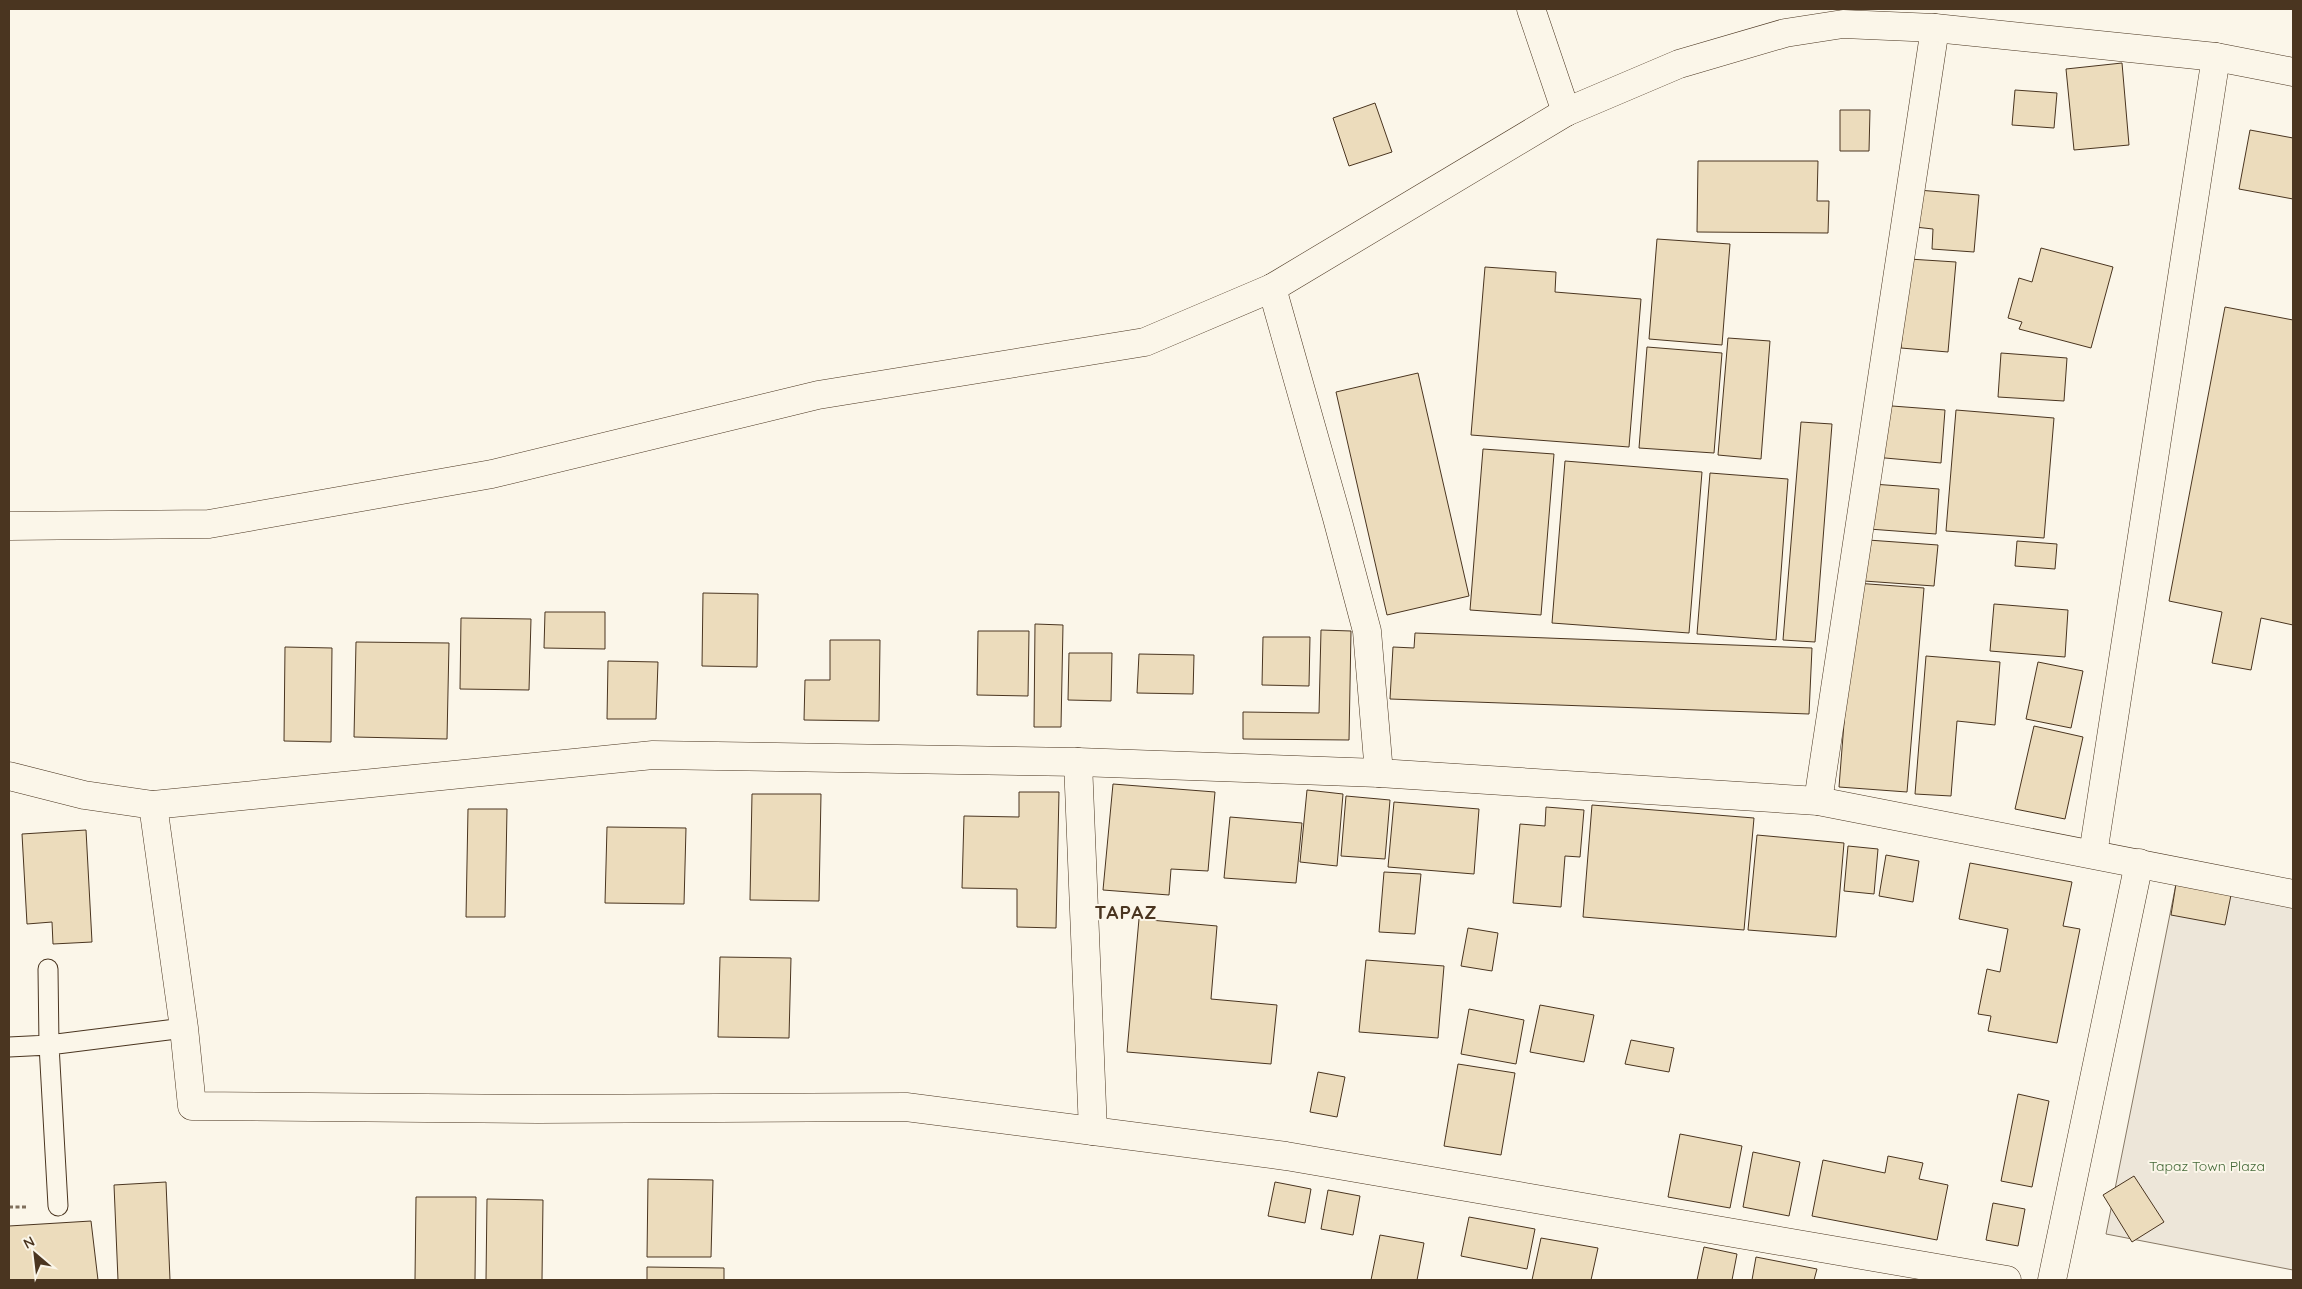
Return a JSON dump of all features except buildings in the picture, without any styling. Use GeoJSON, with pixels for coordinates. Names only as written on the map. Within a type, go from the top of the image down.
{"type":"FeatureCollection","features":[{"type":"Feature","properties":{"kind":"street"},"geometry":{"type":"LineString","coordinates":[[1532,9],[1566,112]]}},
{"type":"Feature","properties":{"kind":"street"},"geometry":{"type":"LineString","coordinates":[[9,526],[209,524],[492,474],[818,396],[1145,342],[1272,288],[1566,112],[1679,64],[1785,33],[1843,24],[1935,28],[2216,57],[2293,72]]}},
{"type":"Feature","properties":{"kind":"street"},"geometry":{"type":"LineString","coordinates":[[1818,801],[1935,28]]}},
{"type":"Feature","properties":{"kind":"street"},"geometry":{"type":"LineString","coordinates":[[2093,854],[2216,57]]}},
{"type":"Feature","properties":{"kind":"street"},"geometry":{"type":"LineString","coordinates":[[1272,288],[1367,631],[1379,773]]}},
{"type":"Feature","properties":{"kind":"street"},"geometry":{"type":"LineString","coordinates":[[9,776],[84,795],[152,805],[653,755],[1078,762],[1379,773],[1818,801],[2293,894]]}},
{"type":"Feature","properties":{"kind":"street"},"geometry":{"type":"LineString","coordinates":[[1078,762],[1093,1131]]}},
{"type":"Feature","properties":{"kind":"street"},"geometry":{"type":"LineString","coordinates":[[152,805],[184,1028],[192,1106],[538,1109],[906,1107],[1286,1156],[2007,1280]]}},
{"type":"Feature","properties":{"kind":"street"},"geometry":{"type":"LineString","coordinates":[[2052,1280],[2138,863]]}},
{"type":"Feature","properties":{"kind":"lane"},"geometry":{"type":"LineString","coordinates":[[48,969],[49,1045],[58,1206]]}},
{"type":"Feature","properties":{"kind":"lane"},"geometry":{"type":"LineString","coordinates":[[9,1047],[49,1045],[184,1028]]}},
{"type":"Feature","properties":{"kind":"green space","name":"Tapaz Town Plaza"},"geometry":{"type":"Polygon","coordinates":[[[2176,884],[2293,906],[2293,1270],[2106,1234],[2176,884]]]}},
{"type":"Feature","properties":{"kind":"district","name":"TAPAZ"},"geometry":{"type":"Point","coordinates":[1126,912]}}]}
